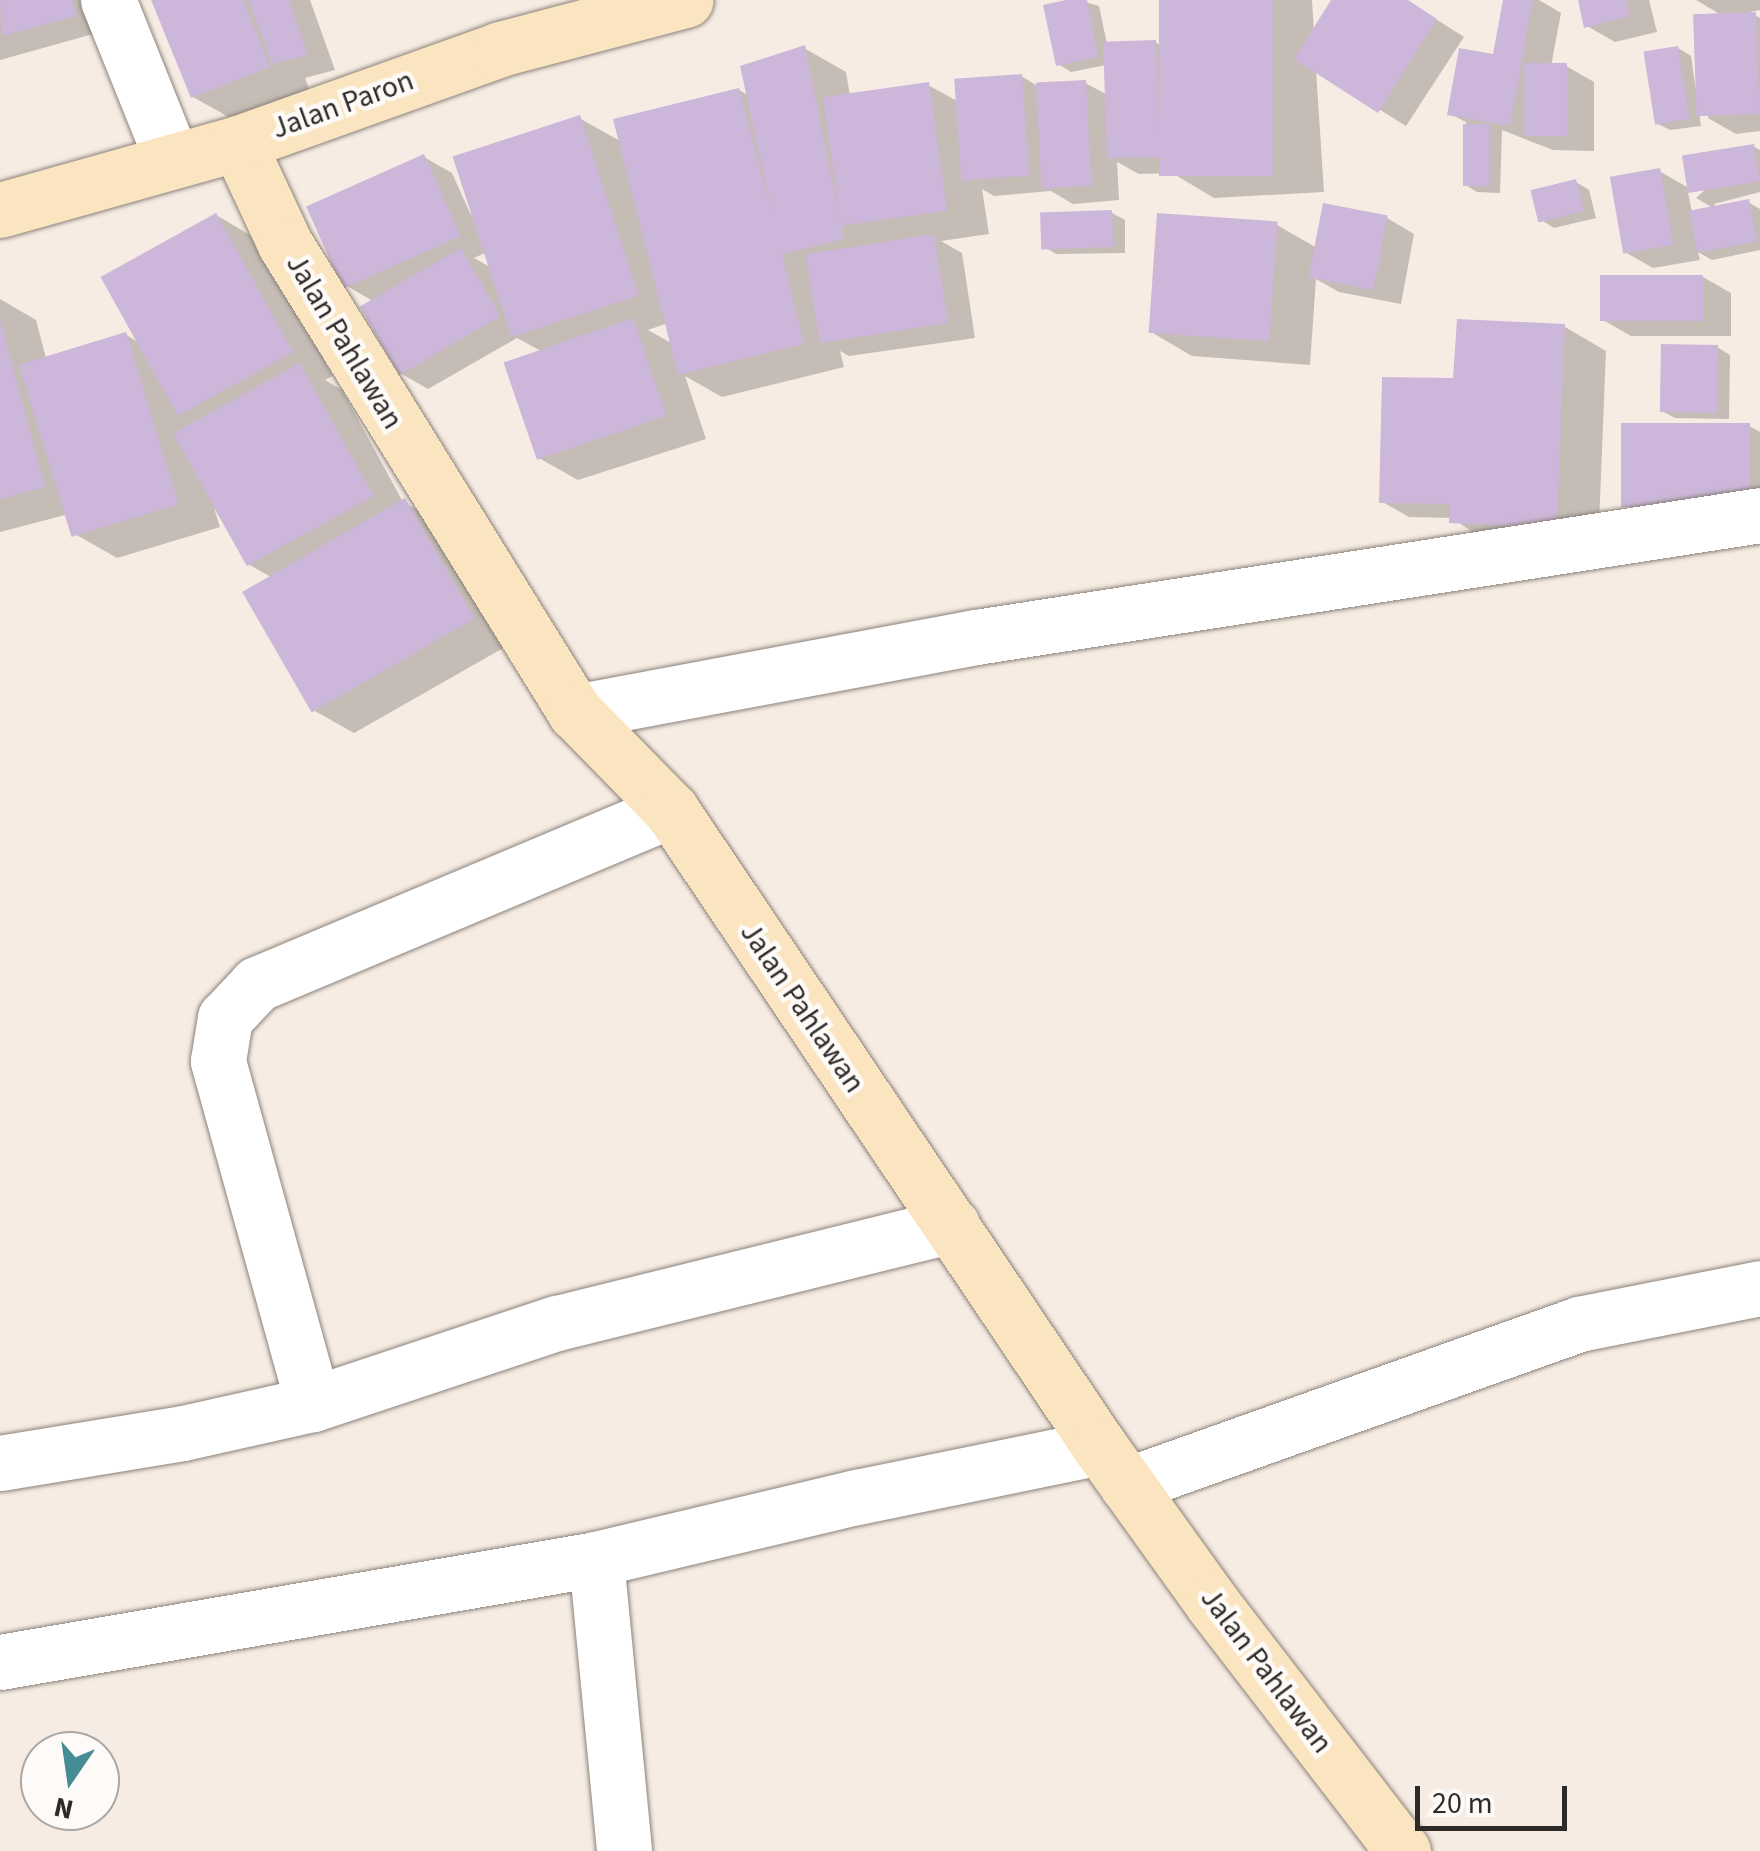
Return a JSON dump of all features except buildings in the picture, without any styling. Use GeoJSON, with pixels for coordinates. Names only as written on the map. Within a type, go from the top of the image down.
{"type":"FeatureCollection","features":[{"type":"Feature","properties":{"kind":"street"},"geometry":{"type":"LineString","coordinates":[[108,0],[172,159]]}},
{"type":"Feature","properties":{"kind":"street","name":"Jalan Paron"},"geometry":{"type":"LineString","coordinates":[[0,210],[238,143],[500,49],[686,0]]}},
{"type":"Feature","properties":{"kind":"street","name":"Jalan Pahlawan"},"geometry":{"type":"LineString","coordinates":[[238,143],[294,260],[575,712],[670,810],[1113,1466],[1404,1851]]}},
{"type":"Feature","properties":{"kind":"street"},"geometry":{"type":"LineString","coordinates":[[575,712],[976,637],[1760,515]]}},
{"type":"Feature","properties":{"kind":"street"},"geometry":{"type":"LineString","coordinates":[[313,1404],[218,1061],[226,1018],[257,984],[670,810]]}},
{"type":"Feature","properties":{"kind":"street"},"geometry":{"type":"LineString","coordinates":[[0,1463],[184,1433],[313,1404],[557,1323],[952,1225]]}},
{"type":"Feature","properties":{"kind":"street"},"geometry":{"type":"LineString","coordinates":[[0,1662],[596,1559],[857,1496],[1113,1466],[1579,1324],[1760,1288]]}},
{"type":"Feature","properties":{"kind":"street"},"geometry":{"type":"LineString","coordinates":[[596,1559],[624,1851]]}}]}
